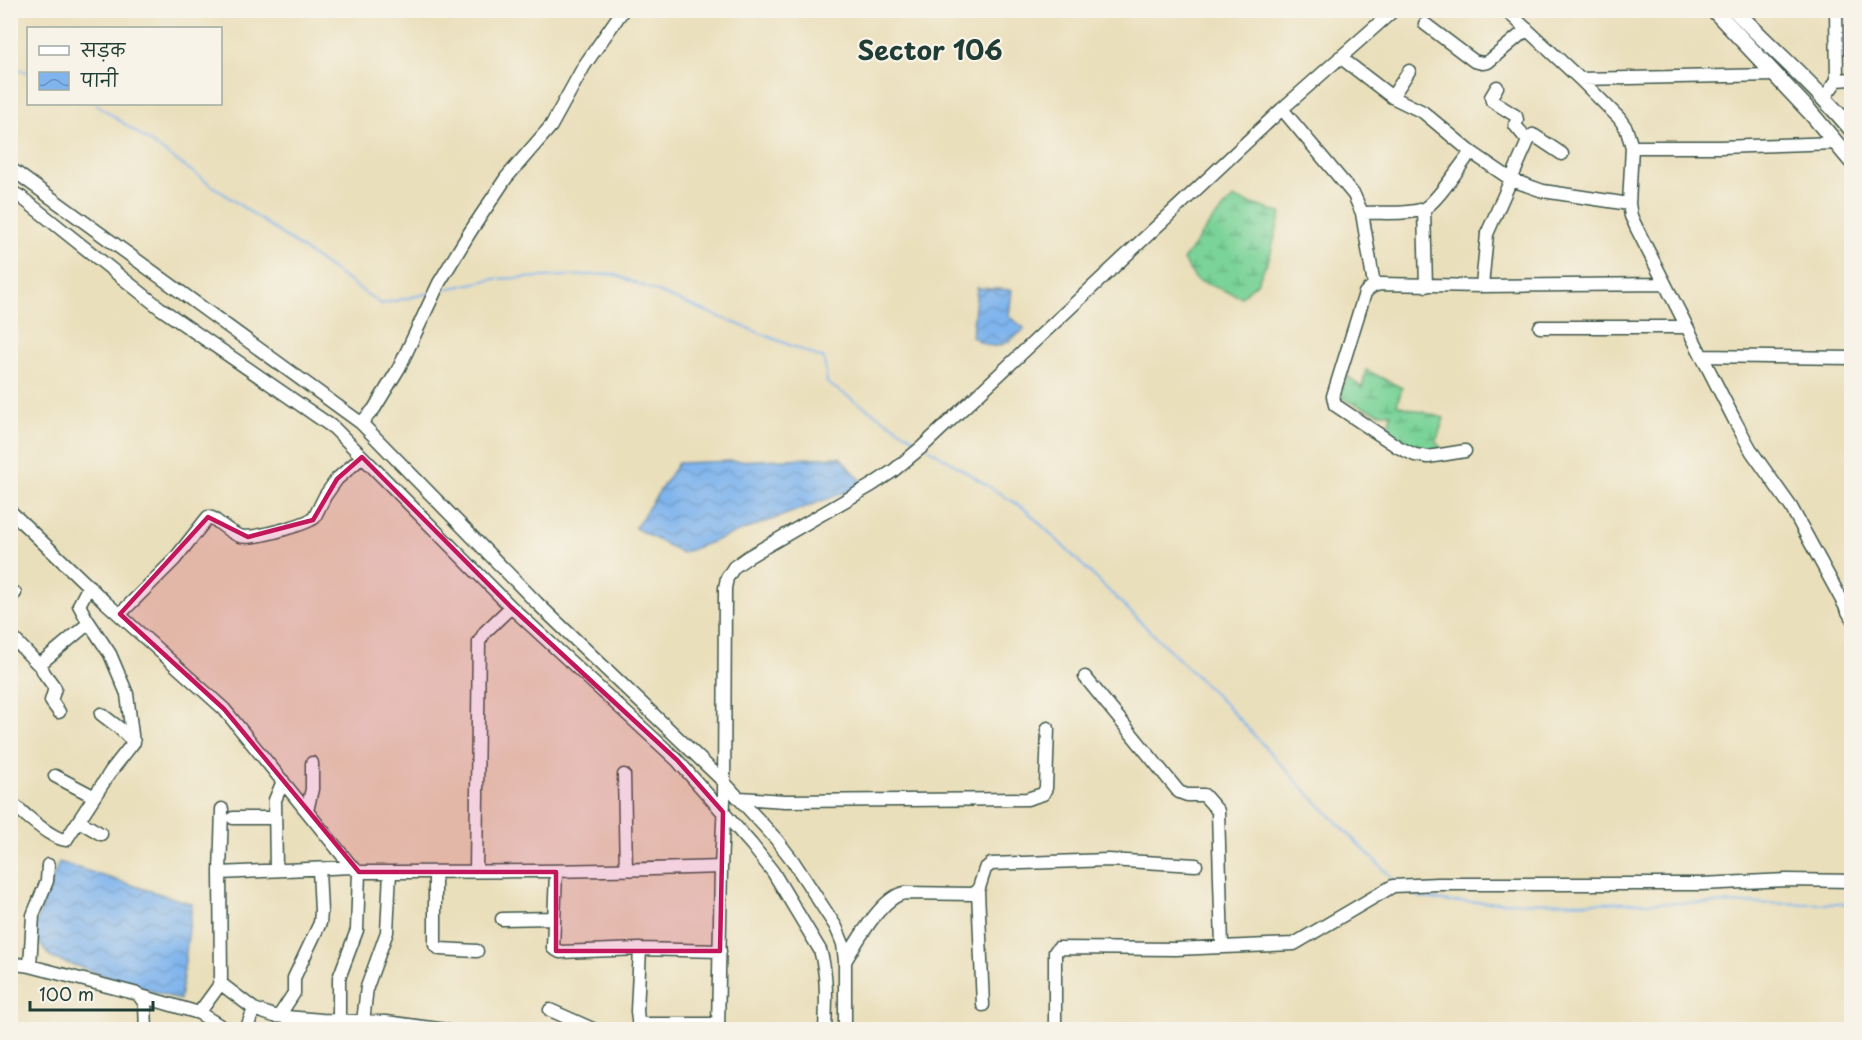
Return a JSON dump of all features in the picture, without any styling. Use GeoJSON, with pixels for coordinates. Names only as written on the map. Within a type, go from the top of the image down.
{"type":"FeatureCollection","features":[{"type":"Feature","properties":{"kind":"main road"},"geometry":{"type":"LineString","coordinates":[[1714,10],[1810,112],[1851,162]]}},
{"type":"Feature","properties":{"kind":"main road"},"geometry":{"type":"LineString","coordinates":[[1735,10],[1824,98],[1851,130]]}},
{"type":"Feature","properties":{"kind":"street"},"geometry":{"type":"LineString","coordinates":[[361,423],[374,409],[399,368],[439,283],[470,232],[506,178],[551,126],[584,66],[623,10]]}},
{"type":"Feature","properties":{"kind":"street"},"geometry":{"type":"LineString","coordinates":[[639,949],[637,1011],[639,1027],[718,1027],[725,588],[734,567],[884,478],[922,447],[1282,109],[1394,10]]}},
{"type":"Feature","properties":{"kind":"street"},"geometry":{"type":"LineString","coordinates":[[1506,10],[1580,79],[1626,128],[1632,147],[1629,204],[1631,216],[1746,441],[1791,507],[1851,619]]}},
{"type":"Feature","properties":{"kind":"street"},"geometry":{"type":"LineString","coordinates":[[1824,98],[1837,80],[1836,10]]}},
{"type":"Feature","properties":{"kind":"street"},"geometry":{"type":"LineString","coordinates":[[1425,24],[1474,61],[1482,63],[1488,62],[1527,29]]}},
{"type":"Feature","properties":{"kind":"street"},"geometry":{"type":"LineString","coordinates":[[1340,57],[1392,97],[1423,112],[1471,152],[1512,180],[1544,191],[1629,204]]}},
{"type":"Feature","properties":{"kind":"street"},"geometry":{"type":"LineString","coordinates":[[1392,97],[1409,71]]}},
{"type":"Feature","properties":{"kind":"street"},"geometry":{"type":"LineString","coordinates":[[1580,79],[1775,75]]}},
{"type":"Feature","properties":{"kind":"street"},"geometry":{"type":"LineString","coordinates":[[1837,80],[1851,79]]}},
{"type":"Feature","properties":{"kind":"street"},"geometry":{"type":"LineString","coordinates":[[1497,87],[1491,99],[1516,116],[1515,125],[1528,141]]}},
{"type":"Feature","properties":{"kind":"street"},"geometry":{"type":"LineString","coordinates":[[1282,109],[1354,195],[1362,213],[1374,285]]}},
{"type":"Feature","properties":{"kind":"street"},"geometry":{"type":"LineString","coordinates":[[1482,286],[1487,234],[1528,141],[1533,135],[1562,154]]}},
{"type":"Feature","properties":{"kind":"street"},"geometry":{"type":"LineString","coordinates":[[1632,147],[1836,143]]}},
{"type":"Feature","properties":{"kind":"street"},"geometry":{"type":"LineString","coordinates":[[1362,213],[1424,208],[1435,200],[1471,152]]}},
{"type":"Feature","properties":{"kind":"street"},"geometry":{"type":"LineString","coordinates":[[10,168],[361,423],[537,603],[723,780],[793,861],[836,927],[843,944],[845,961],[845,1029]]}},
{"type":"Feature","properties":{"kind":"street"},"geometry":{"type":"LineString","coordinates":[[10,191],[21,197],[160,309],[334,428],[511,607],[662,745],[723,812],[773,872],[820,950],[827,993],[825,1029]]}},
{"type":"Feature","properties":{"kind":"street"},"geometry":{"type":"LineString","coordinates":[[1424,208],[1426,286]]}},
{"type":"Feature","properties":{"kind":"street"},"geometry":{"type":"LineString","coordinates":[[1465,451],[1439,456],[1415,455],[1398,447],[1335,405],[1333,396],[1365,293],[1374,285],[1665,284]]}},
{"type":"Feature","properties":{"kind":"street"},"geometry":{"type":"LineString","coordinates":[[1540,327],[1686,327]]}},
{"type":"Feature","properties":{"kind":"street"},"geometry":{"type":"LineString","coordinates":[[1702,356],[1851,358]]}},
{"type":"Feature","properties":{"kind":"street"},"geometry":{"type":"LineString","coordinates":[[120,614],[174,560],[208,518],[212,518],[240,536],[248,537],[311,521],[337,479],[362,457]]}},
{"type":"Feature","properties":{"kind":"street"},"geometry":{"type":"LineString","coordinates":[[10,511],[224,709],[356,870],[357,930],[339,978],[339,1021]]}},
{"type":"Feature","properties":{"kind":"street"},"geometry":{"type":"LineString","coordinates":[[10,803],[19,808],[28,818],[63,840],[68,839],[93,796],[134,742],[127,694],[110,654],[79,604],[89,586]]}},
{"type":"Feature","properties":{"kind":"street"},"geometry":{"type":"LineString","coordinates":[[476,870],[479,642],[485,632],[511,607]]}},
{"type":"Feature","properties":{"kind":"street"},"geometry":{"type":"LineString","coordinates":[[40,664],[89,623]]}},
{"type":"Feature","properties":{"kind":"street"},"geometry":{"type":"LineString","coordinates":[[10,635],[40,664],[55,688],[51,701],[59,712]]}},
{"type":"Feature","properties":{"kind":"street"},"geometry":{"type":"LineString","coordinates":[[1086,677],[1179,792],[1187,795],[1204,795],[1218,811],[1222,947]]}},
{"type":"Feature","properties":{"kind":"street"},"geometry":{"type":"LineString","coordinates":[[100,714],[134,742]]}},
{"type":"Feature","properties":{"kind":"street"},"geometry":{"type":"LineString","coordinates":[[740,798],[785,801],[1027,799],[1036,797],[1043,794],[1046,788],[1048,728]]}},
{"type":"Feature","properties":{"kind":"street"},"geometry":{"type":"LineString","coordinates":[[307,811],[312,789],[312,763]]}},
{"type":"Feature","properties":{"kind":"street"},"geometry":{"type":"LineString","coordinates":[[624,775],[626,870]]}},
{"type":"Feature","properties":{"kind":"street"},"geometry":{"type":"LineString","coordinates":[[55,776],[93,796]]}},
{"type":"Feature","properties":{"kind":"street"},"geometry":{"type":"LineString","coordinates":[[276,870],[275,800],[283,781]]}},
{"type":"Feature","properties":{"kind":"street"},"geometry":{"type":"LineString","coordinates":[[199,1013],[220,983],[222,972],[219,873],[222,809]]}},
{"type":"Feature","properties":{"kind":"street"},"geometry":{"type":"LineString","coordinates":[[233,818],[275,818]]}},
{"type":"Feature","properties":{"kind":"street"},"geometry":{"type":"LineString","coordinates":[[79,820],[101,834]]}},
{"type":"Feature","properties":{"kind":"street"},"geometry":{"type":"LineString","coordinates":[[983,1005],[978,891],[985,869],[991,864],[1108,860],[1178,862],[1196,865]]}},
{"type":"Feature","properties":{"kind":"street"},"geometry":{"type":"LineString","coordinates":[[30,966],[33,915],[46,881],[48,865]]}},
{"type":"Feature","properties":{"kind":"street"},"geometry":{"type":"LineString","coordinates":[[219,873],[319,869],[390,872],[476,870],[556,872],[721,867]]}},
{"type":"Feature","properties":{"kind":"street"},"geometry":{"type":"LineString","coordinates":[[279,1016],[294,993],[294,978],[320,924],[319,869]]}},
{"type":"Feature","properties":{"kind":"street"},"geometry":{"type":"LineString","coordinates":[[363,1022],[367,987],[387,932],[390,872]]}},
{"type":"Feature","properties":{"kind":"street"},"geometry":{"type":"LineString","coordinates":[[435,872],[435,945],[440,949],[477,951]]}},
{"type":"Feature","properties":{"kind":"street"},"geometry":{"type":"LineString","coordinates":[[556,872],[553,918],[553,948],[556,951],[639,949],[720,951]]}},
{"type":"Feature","properties":{"kind":"street"},"geometry":{"type":"LineString","coordinates":[[1055,1029],[1055,952],[1058,948],[1175,948],[1294,944],[1393,886],[1851,881]]}},
{"type":"Feature","properties":{"kind":"street"},"geometry":{"type":"LineString","coordinates":[[845,961],[874,916],[898,894],[972,894],[978,891]]}},
{"type":"Feature","properties":{"kind":"street"},"geometry":{"type":"LineString","coordinates":[[502,920],[553,918]]}},
{"type":"Feature","properties":{"kind":"street"},"geometry":{"type":"LineString","coordinates":[[10,963],[135,992],[141,996],[199,1013],[227,1029]]}},
{"type":"Feature","properties":{"kind":"street"},"geometry":{"type":"LineString","coordinates":[[220,983],[254,1010],[279,1016],[386,1022],[446,1029]]}},
{"type":"Feature","properties":{"kind":"street"},"geometry":{"type":"LineString","coordinates":[[141,996],[146,1008],[146,1029]]}},
{"type":"Feature","properties":{"kind":"street"},"geometry":{"type":"LineString","coordinates":[[246,1029],[254,1010]]}},
{"type":"Feature","properties":{"kind":"street"},"geometry":{"type":"LineString","coordinates":[[549,1010],[595,1029]]}},
{"type":"Feature","properties":{"kind":"highlighted area"},"geometry":{"type":"Polygon","coordinates":[[[362,457],[511,607],[677,760],[723,812],[720,951],[556,951],[556,872],[359,872],[224,709],[120,614],[208,517],[248,537],[313,520],[337,479],[362,457]]]}},
{"type":"Feature","properties":{"kind":"green space"},"geometry":{"type":"Polygon","coordinates":[[[1233,198],[1281,213],[1270,256],[1257,283],[1241,297],[1196,280],[1183,260],[1210,223],[1233,198]]]}},
{"type":"Feature","properties":{"kind":"green space"},"geometry":{"type":"Polygon","coordinates":[[[1366,370],[1402,388],[1397,405],[1444,418],[1436,442],[1442,449],[1424,453],[1387,436],[1391,413],[1379,413],[1338,397],[1348,376],[1362,388],[1366,370]]]}},
{"type":"Feature","properties":{"kind":"water"},"geometry":{"type":"Polygon","coordinates":[[[977,288],[1012,290],[1009,316],[1025,329],[1005,343],[993,346],[980,342],[972,336],[977,288]]]}},
{"type":"Feature","properties":{"kind":"water"},"geometry":{"type":"Polygon","coordinates":[[[840,457],[865,485],[682,553],[635,528],[678,463],[840,457]]]}},
{"type":"Feature","properties":{"kind":"water"},"geometry":{"type":"Polygon","coordinates":[[[59,862],[192,904],[180,1000],[52,958],[32,934],[59,862]]]}},
{"type":"Feature","properties":{"kind":"waterway"},"geometry":{"type":"LineString","coordinates":[[10,68],[27,72]]}},
{"type":"Feature","properties":{"kind":"waterway"},"geometry":{"type":"LineString","coordinates":[[97,105],[381,304],[430,293]]}},
{"type":"Feature","properties":{"kind":"waterway"},"geometry":{"type":"LineString","coordinates":[[441,290],[494,279],[613,274],[824,359],[827,383],[921,443]]}},
{"type":"Feature","properties":{"kind":"waterway"},"geometry":{"type":"LineString","coordinates":[[928,448],[1026,510],[1229,708],[1301,786],[1395,881]]}},
{"type":"Feature","properties":{"kind":"waterway"},"geometry":{"type":"LineString","coordinates":[[1403,891],[1448,902],[1852,904]]}},
{"type":"Feature","properties":{"kind":"district","name":"Sector 106"},"geometry":{"type":"Point","coordinates":[930,49]}}]}
